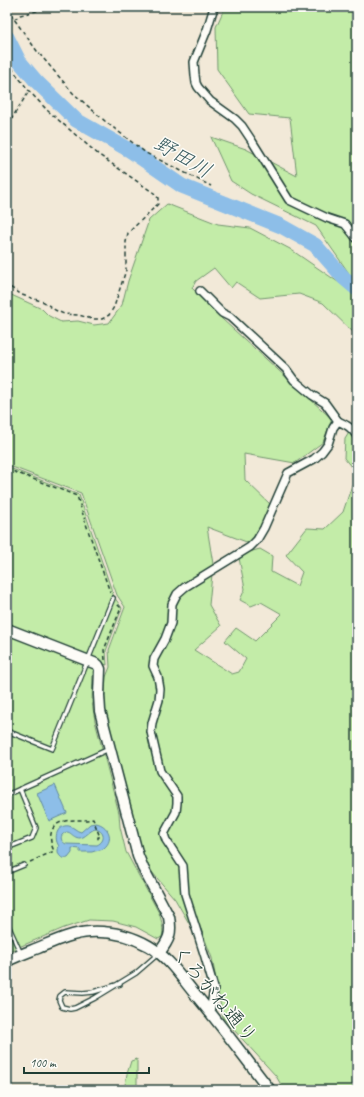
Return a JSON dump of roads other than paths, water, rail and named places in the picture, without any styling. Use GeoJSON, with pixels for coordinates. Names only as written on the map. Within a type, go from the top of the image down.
{"type":"FeatureCollection","features":[{"type":"Feature","properties":{"kind":"street"},"geometry":{"type":"LineString","coordinates":[[214,7],[207,30],[194,62],[194,71],[198,87],[210,101],[235,119],[242,126],[289,200],[327,218],[345,224],[357,239]]}},
{"type":"Feature","properties":{"kind":"street"},"geometry":{"type":"LineString","coordinates":[[200,291],[222,313],[230,317],[286,369],[294,380],[312,395],[325,403],[338,421],[346,424],[357,436]]}},
{"type":"Feature","properties":{"kind":"street"},"geometry":{"type":"LineString","coordinates":[[210,1012],[214,988],[185,894],[183,866],[166,840],[164,834],[176,812],[177,796],[160,771],[151,732],[152,723],[159,700],[160,689],[158,677],[153,666],[154,659],[165,639],[171,623],[172,604],[177,594],[184,587],[250,547],[257,540],[264,528],[288,473],[314,459],[322,452],[328,444],[333,428],[338,421]]}},
{"type":"Feature","properties":{"kind":"street"},"geometry":{"type":"LineString","coordinates":[[7,629],[88,661],[98,666],[100,669],[100,711],[138,856],[169,917],[170,934],[168,942],[159,953]]}},
{"type":"Feature","properties":{"kind":"street","name":"くろがね通り"},"geometry":{"type":"LineString","coordinates":[[8,958],[22,955],[67,936],[88,932],[101,932],[128,937],[149,946],[169,962],[210,1012],[270,1090]]}},
{"type":"Feature","properties":{"kind":"lane"},"geometry":{"type":"LineString","coordinates":[[7,732],[52,749],[112,598]]}},
{"type":"Feature","properties":{"kind":"lane"},"geometry":{"type":"LineString","coordinates":[[7,795],[110,748]]}},
{"type":"Feature","properties":{"kind":"lane"},"geometry":{"type":"LineString","coordinates":[[7,848],[32,838],[36,828],[20,789]]}},
{"type":"Feature","properties":{"kind":"lane"},"geometry":{"type":"LineString","coordinates":[[7,872],[24,865]]}},
{"type":"Feature","properties":{"kind":"lane"},"geometry":{"type":"LineString","coordinates":[[7,923],[22,955]]}},
{"type":"Feature","properties":{"kind":"lane"},"geometry":{"type":"LineString","coordinates":[[120,984],[93,992],[65,992],[60,996],[60,1003],[64,1008],[75,1008],[120,984],[136,973],[159,953]]}},
{"type":"Feature","properties":{"kind":"water"},"geometry":{"type":"Polygon","coordinates":[[[55,785],[67,813],[49,821],[37,793],[55,785]]]}},
{"type":"Feature","properties":{"kind":"water"},"geometry":{"type":"Polygon","coordinates":[[[90,824],[100,824],[107,829],[109,833],[109,841],[103,849],[92,852],[80,852],[80,849],[72,848],[72,853],[68,858],[61,857],[58,853],[59,846],[56,839],[59,829],[69,826],[81,832],[90,824]],[[95,829],[80,838],[77,838],[67,832],[61,836],[61,839],[66,844],[97,845],[103,839],[101,832],[95,829]]]}},
{"type":"Feature","properties":{"kind":"waterway","name":"野田川"},"geometry":{"type":"LineString","coordinates":[[7,37],[19,61],[36,81],[76,120],[131,151],[182,186],[281,226],[315,245],[344,278],[357,289]]}}]}
